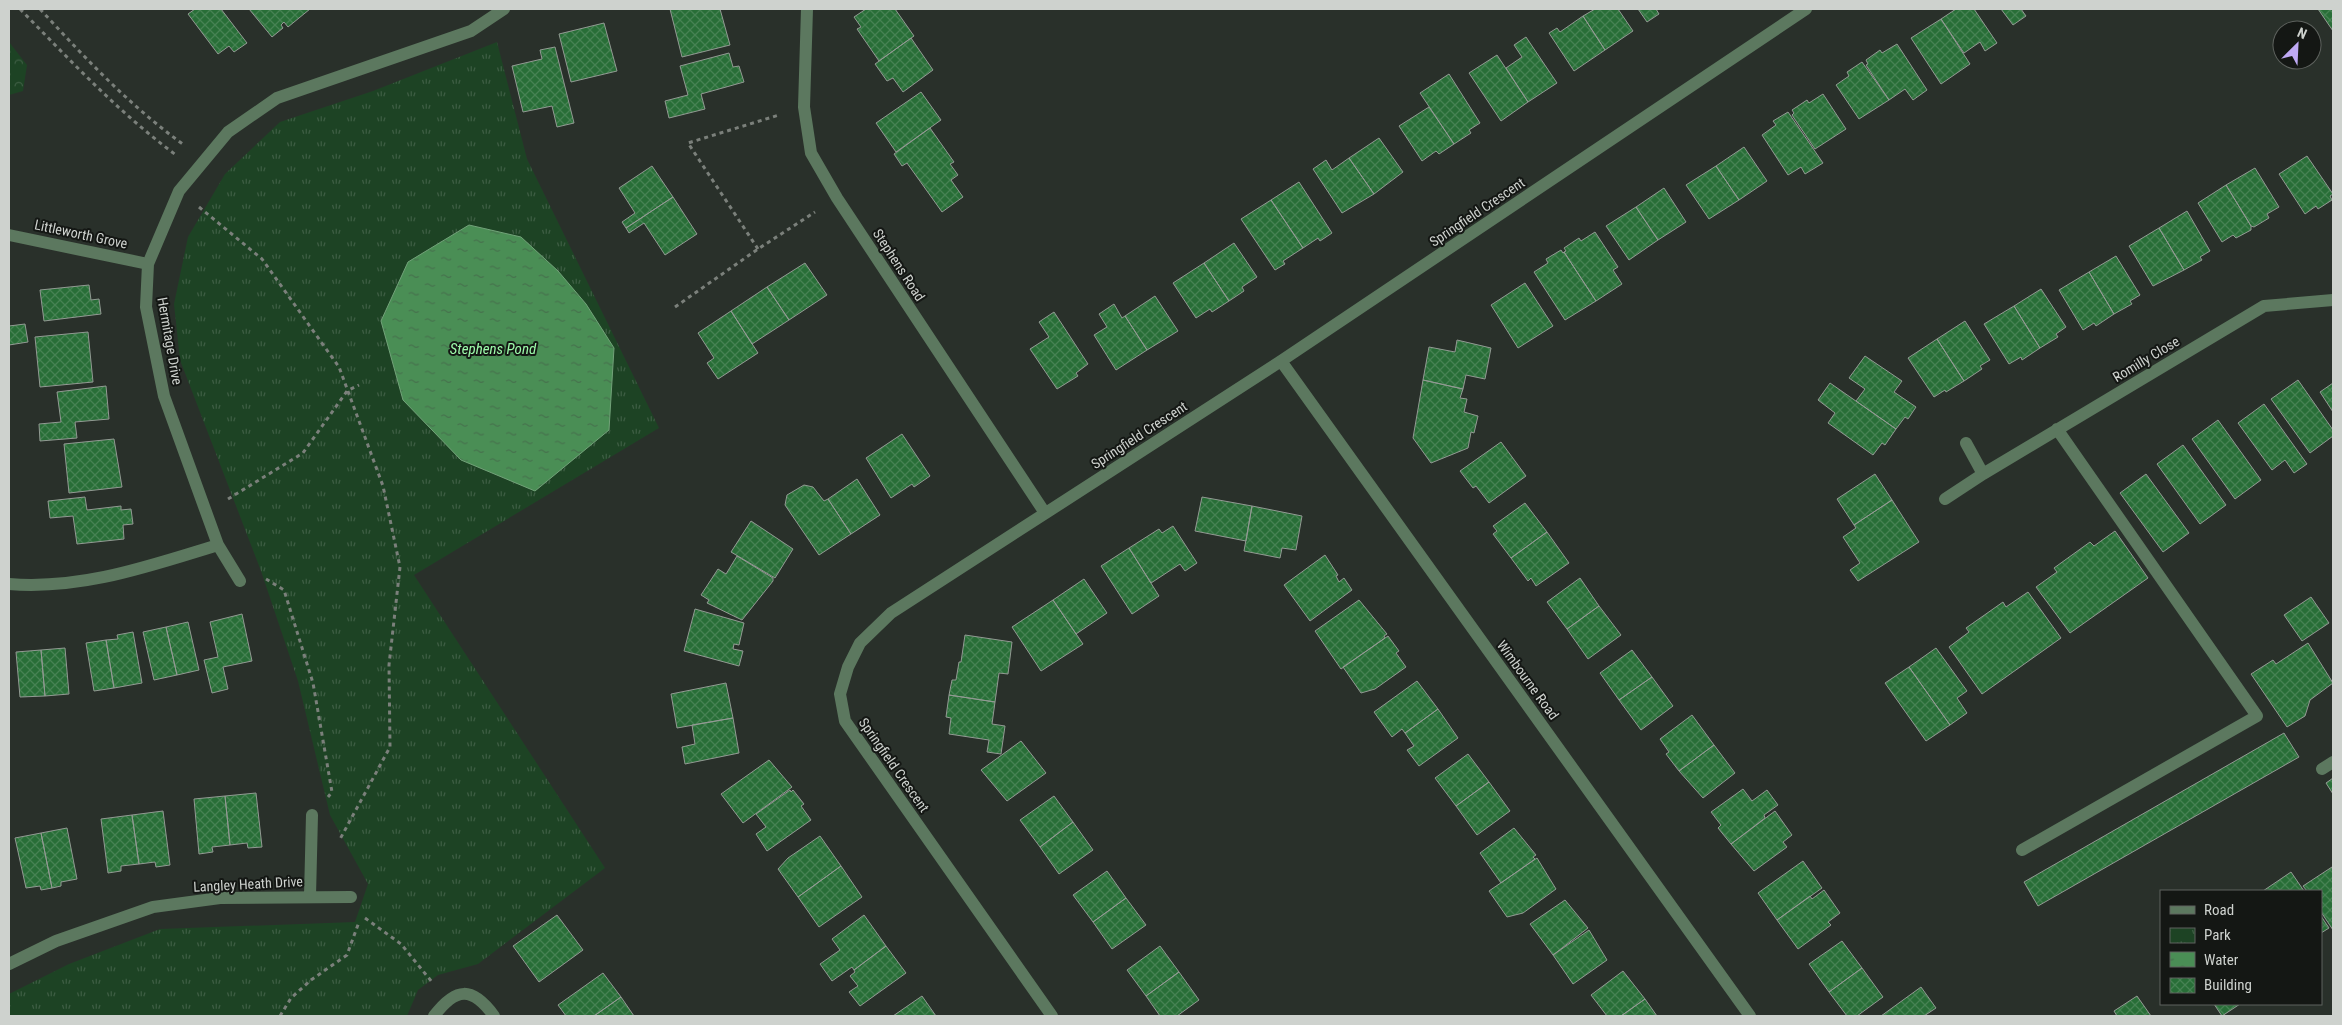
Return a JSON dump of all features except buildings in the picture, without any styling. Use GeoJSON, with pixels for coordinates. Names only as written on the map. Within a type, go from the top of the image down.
{"type":"FeatureCollection","features":[{"type":"Feature","properties":{"kind":"street","name":"Hermitage Drive"},"geometry":{"type":"LineString","coordinates":[[240,581],[218,545],[164,396],[146,307],[148,264],[179,191],[228,132],[277,98],[471,31],[504,9]]}},
{"type":"Feature","properties":{"kind":"street","name":"Stephens Road"},"geometry":{"type":"LineString","coordinates":[[807,9],[804,108],[811,153],[837,198],[1045,513]]}},
{"type":"Feature","properties":{"kind":"street","name":"Springfield Crescent"},"geometry":{"type":"LineString","coordinates":[[1052,1016],[845,721],[840,694],[848,667],[860,643],[891,613],[1281,361],[1806,9]]}},
{"type":"Feature","properties":{"kind":"street","name":"Littleworth Grove"},"geometry":{"type":"LineString","coordinates":[[9,235],[148,264]]}},
{"type":"Feature","properties":{"kind":"street","name":"Romilly Close"},"geometry":{"type":"LineString","coordinates":[[1945,499],[2057,429],[2264,306],[2333,300]]}},
{"type":"Feature","properties":{"kind":"street","name":"Wimbourne Road"},"geometry":{"type":"LineString","coordinates":[[1281,361],[1750,1016]]}},
{"type":"Feature","properties":{"kind":"street"},"geometry":{"type":"LineString","coordinates":[[2022,850],[2257,716],[2057,429]]}},
{"type":"Feature","properties":{"kind":"street"},"geometry":{"type":"LineString","coordinates":[[1966,443],[1983,474]]}},
{"type":"Feature","properties":{"kind":"street"},"geometry":{"type":"LineString","coordinates":[[9,584],[64,585],[100,579],[218,545]]}},
{"type":"Feature","properties":{"kind":"street"},"geometry":{"type":"LineString","coordinates":[[2322,769],[2333,762]]}},
{"type":"Feature","properties":{"kind":"street"},"geometry":{"type":"LineString","coordinates":[[310,896],[312,815]]}},
{"type":"Feature","properties":{"kind":"street","name":"Langley Heath Drive"},"geometry":{"type":"LineString","coordinates":[[9,964],[56,941],[153,907],[220,898],[351,897]]}},
{"type":"Feature","properties":{"kind":"street"},"geometry":{"type":"LineString","coordinates":[[434,1016],[445,1001],[458,994],[472,994],[483,1002],[494,1016]]}},
{"type":"Feature","properties":{"kind":"path"},"geometry":{"type":"LineString","coordinates":[[20,9],[92,84],[142,130],[195,170]]}},
{"type":"Feature","properties":{"kind":"path"},"geometry":{"type":"LineString","coordinates":[[40,9],[87,61],[142,114],[204,160]]}},
{"type":"Feature","properties":{"kind":"path"},"geometry":{"type":"LineString","coordinates":[[758,249],[688,143],[804,108]]}},
{"type":"Feature","properties":{"kind":"path"},"geometry":{"type":"LineString","coordinates":[[179,191],[262,259],[339,368],[383,486],[400,567],[389,665],[390,747],[336,846]]}},
{"type":"Feature","properties":{"kind":"path"},"geometry":{"type":"LineString","coordinates":[[675,307],[758,249],[837,198]]}},
{"type":"Feature","properties":{"kind":"path"},"geometry":{"type":"LineString","coordinates":[[206,512],[303,452],[347,391],[359,385]]}},
{"type":"Feature","properties":{"kind":"path"},"geometry":{"type":"LineString","coordinates":[[240,581],[266,579],[284,590],[310,674],[332,792],[312,815]]}},
{"type":"Feature","properties":{"kind":"path"},"geometry":{"type":"LineString","coordinates":[[280,1016],[291,998],[311,980],[347,955],[362,916],[401,944],[445,1001]]}},
{"type":"Feature","properties":{"kind":"green space"},"geometry":{"type":"Polygon","coordinates":[[[9,42],[27,65],[23,91],[9,95],[9,42]]]}},
{"type":"Feature","properties":{"kind":"green space"},"geometry":{"type":"Polygon","coordinates":[[[497,42],[527,159],[659,428],[414,575],[605,868],[478,964],[438,975],[418,990],[407,1016],[9,1016],[9,994],[69,964],[160,929],[355,922],[368,884],[330,815],[298,681],[261,571],[180,360],[174,304],[188,237],[225,174],[280,122],[373,91],[497,42]]]}},
{"type":"Feature","properties":{"kind":"water","name":"Stephens Pond"},"geometry":{"type":"Polygon","coordinates":[[[469,225],[521,237],[558,271],[586,304],[614,348],[609,430],[535,491],[461,460],[403,400],[381,321],[408,262],[469,225]]]}}]}
